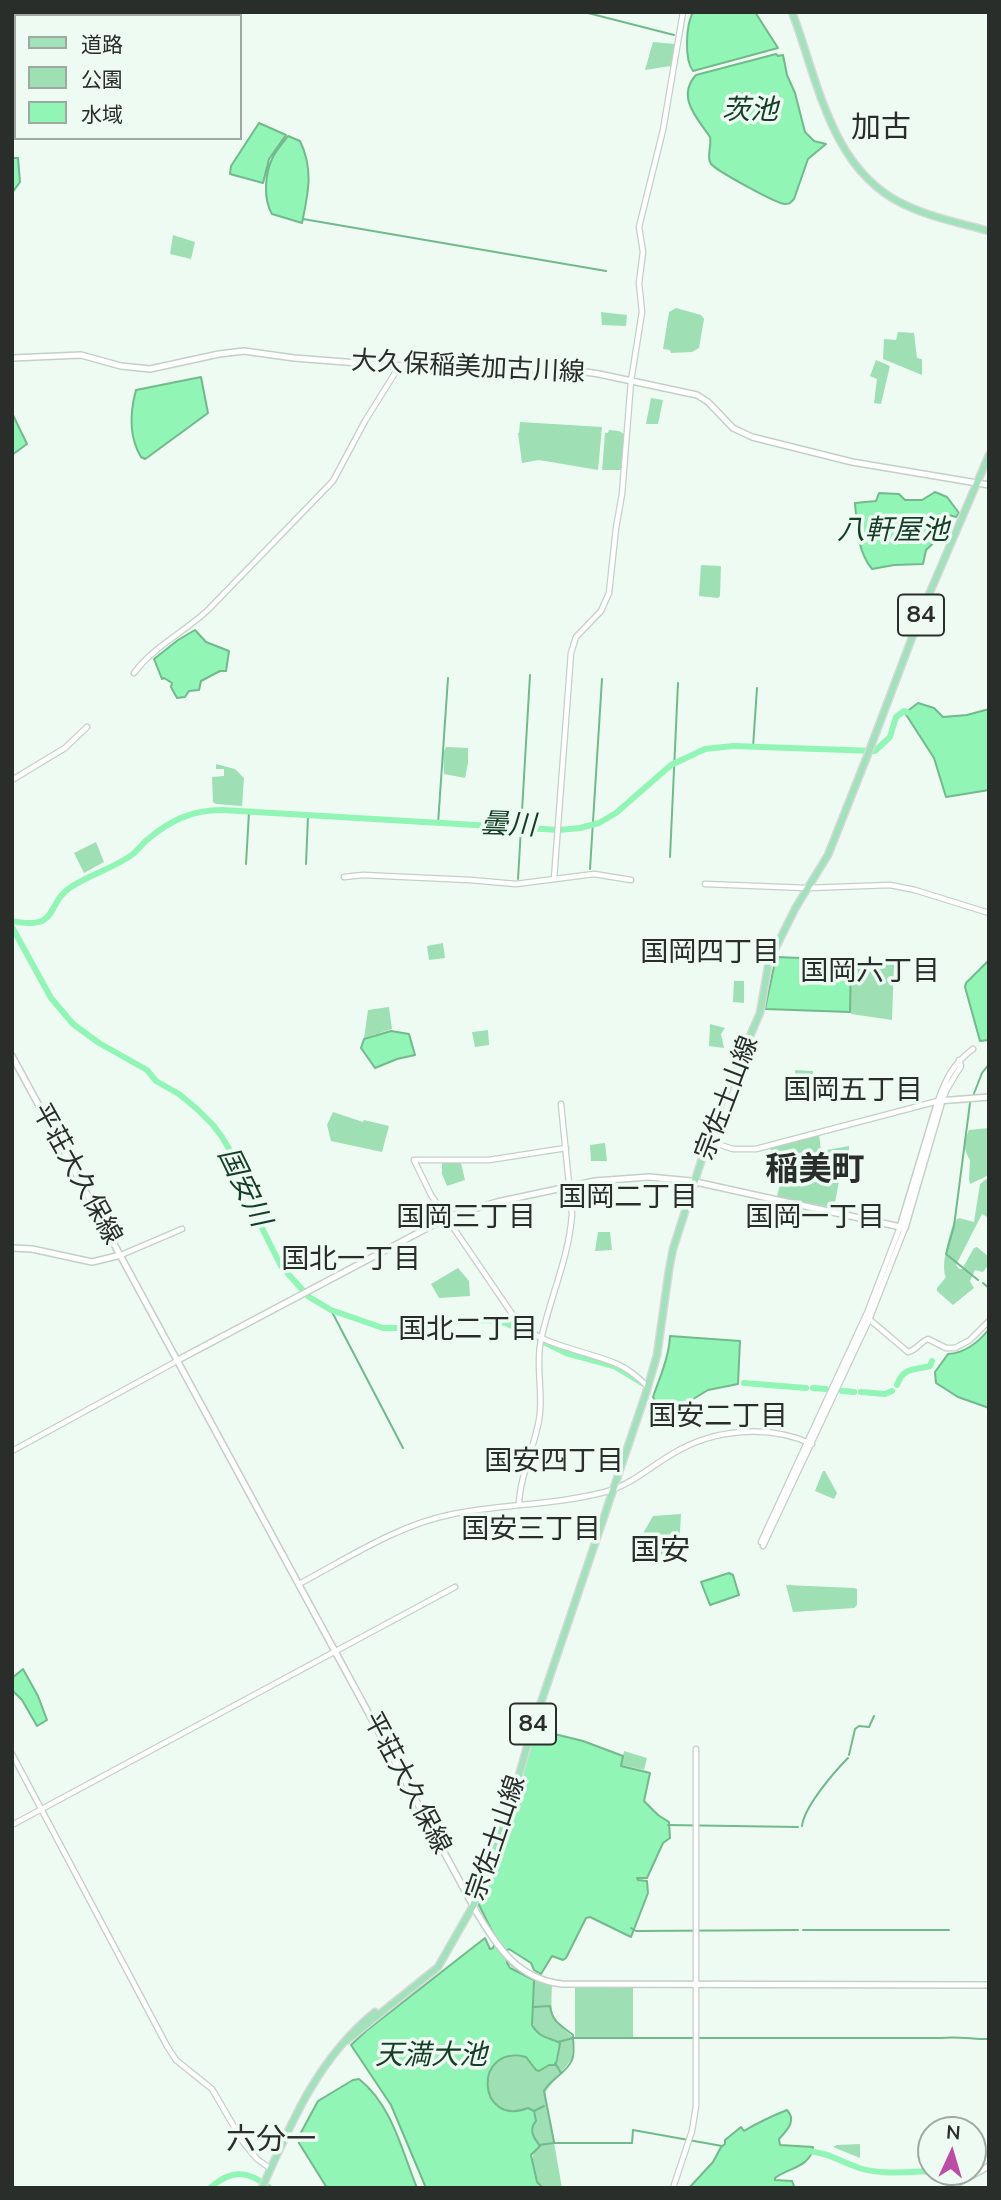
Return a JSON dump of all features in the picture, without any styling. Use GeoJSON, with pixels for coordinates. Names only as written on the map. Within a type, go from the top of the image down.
{"type":"FeatureCollection","features":[{"type":"Feature","properties":{"kind":"main road"},"geometry":{"type":"LineString","coordinates":[[792,12],[839,141],[861,172],[881,191],[903,204],[926,214],[989,231]]}},
{"type":"Feature","properties":{"kind":"main road","name":"大久保稲美加古川線"},"geometry":{"type":"LineString","coordinates":[[12,358],[81,355],[121,366],[150,369],[244,351],[294,359],[473,372],[559,368],[703,398],[733,428],[752,437],[852,462],[989,485]]}},
{"type":"Feature","properties":{"kind":"main road","name":"宗佐土山線"},"geometry":{"type":"LineString","coordinates":[[264,2184],[307,2091],[351,2034],[445,1957],[473,1906],[513,1796],[533,1726],[648,1387],[657,1354],[673,1249],[722,1098],[760,1013],[766,971],[772,952],[828,855],[919,618],[989,455]]}},
{"type":"Feature","properties":{"kind":"main road","name":"平荘大久保線"},"geometry":{"type":"LineString","coordinates":[[12,1056],[495,1945],[525,1971],[555,1983],[989,1985]]}},
{"type":"Feature","properties":{"kind":"main road"},"geometry":{"type":"LineString","coordinates":[[178,1360],[446,1217],[474,1208],[604,1179],[674,1178],[902,1227],[940,1101],[989,1097]]}},
{"type":"Feature","properties":{"kind":"main road"},"geometry":{"type":"LineString","coordinates":[[12,1248],[32,1249],[92,1262],[121,1255]]}},
{"type":"Feature","properties":{"kind":"main road"},"geometry":{"type":"LineString","coordinates":[[948,2188],[989,2166]]}},
{"type":"Feature","properties":{"kind":"street"},"geometry":{"type":"LineString","coordinates":[[554,879],[571,653],[576,637],[601,611],[608,593],[615,528],[622,494],[631,381],[642,312],[639,283],[643,252],[639,227],[663,130],[684,12]]}},
{"type":"Feature","properties":{"kind":"street"},"geometry":{"type":"LineString","coordinates":[[134,673],[148,656],[209,609],[332,481],[400,365]]}},
{"type":"Feature","properties":{"kind":"street"},"geometry":{"type":"LineString","coordinates":[[12,780],[65,748],[87,727]]}},
{"type":"Feature","properties":{"kind":"street"},"geometry":{"type":"LineString","coordinates":[[344,877],[363,875],[515,884],[594,874],[631,880]]}},
{"type":"Feature","properties":{"kind":"street"},"geometry":{"type":"LineString","coordinates":[[705,884],[807,888],[898,886],[989,914]]}},
{"type":"Feature","properties":{"kind":"street"},"geometry":{"type":"LineString","coordinates":[[708,1142],[740,1150],[765,1147],[940,1101],[943,1088],[959,1059],[973,1049]]}},
{"type":"Feature","properties":{"kind":"street"},"geometry":{"type":"LineString","coordinates":[[519,1504],[540,1418],[541,1337],[570,1240],[572,1214],[561,1104]]}},
{"type":"Feature","properties":{"kind":"street"},"geometry":{"type":"LineString","coordinates":[[566,1148],[489,1160],[414,1160],[430,1195],[516,1321],[528,1331],[564,1347],[617,1364],[637,1376],[648,1387]]}},
{"type":"Feature","properties":{"kind":"street"},"geometry":{"type":"LineString","coordinates":[[809,1443],[902,1227]]}},
{"type":"Feature","properties":{"kind":"street"},"geometry":{"type":"LineString","coordinates":[[762,1544],[869,1320],[902,1227]]}},
{"type":"Feature","properties":{"kind":"street"},"geometry":{"type":"LineString","coordinates":[[121,1255],[182,1229]]}},
{"type":"Feature","properties":{"kind":"street"},"geometry":{"type":"LineString","coordinates":[[867,1312],[869,1320],[908,1352],[928,1339],[946,1348],[955,1348],[970,1340],[989,1321]]}},
{"type":"Feature","properties":{"kind":"street"},"geometry":{"type":"LineString","coordinates":[[12,1451],[178,1360]]}},
{"type":"Feature","properties":{"kind":"street"},"geometry":{"type":"LineString","coordinates":[[299,1584],[392,1534],[427,1520],[453,1513],[582,1496],[614,1488],[644,1474],[681,1449],[716,1435],[760,1432],[809,1443]]}},
{"type":"Feature","properties":{"kind":"street"},"geometry":{"type":"LineString","coordinates":[[12,1825],[455,1587]]}},
{"type":"Feature","properties":{"kind":"street"},"geometry":{"type":"LineString","coordinates":[[673,2188],[689,2142],[696,2091],[696,1749]]}},
{"type":"Feature","properties":{"kind":"street"},"geometry":{"type":"LineString","coordinates":[[12,1754],[167,2046],[176,2060],[212,2089],[243,2142],[257,2159],[271,2169]]}},
{"type":"Feature","properties":{"kind":"green space"},"geometry":{"type":"Polygon","coordinates":[[[653,42],[675,44],[671,66],[645,70],[653,42]]]}},
{"type":"Feature","properties":{"kind":"green space"},"geometry":{"type":"Polygon","coordinates":[[[173,235],[195,242],[191,259],[170,254],[173,235]]]}},
{"type":"Feature","properties":{"kind":"green space"},"geometry":{"type":"Polygon","coordinates":[[[676,308],[701,315],[704,319],[699,348],[692,352],[671,353],[670,350],[663,349],[669,312],[676,308]]]}},
{"type":"Feature","properties":{"kind":"green space"},"geometry":{"type":"Polygon","coordinates":[[[601,312],[627,315],[626,326],[602,325],[601,312]]]}},
{"type":"Feature","properties":{"kind":"green space"},"geometry":{"type":"Polygon","coordinates":[[[898,332],[914,333],[917,358],[922,359],[922,375],[883,359],[884,339],[896,340],[898,332]]]}},
{"type":"Feature","properties":{"kind":"green space"},"geometry":{"type":"Polygon","coordinates":[[[876,360],[890,366],[881,404],[874,403],[877,379],[870,376],[876,360]]]}},
{"type":"Feature","properties":{"kind":"green space"},"geometry":{"type":"Polygon","coordinates":[[[651,398],[663,400],[658,424],[646,424],[651,398]]]}},
{"type":"Feature","properties":{"kind":"green space"},"geometry":{"type":"Polygon","coordinates":[[[520,422],[602,427],[598,470],[539,460],[522,463],[518,433],[520,422]]]}},
{"type":"Feature","properties":{"kind":"green space"},"geometry":{"type":"Polygon","coordinates":[[[609,430],[624,434],[621,470],[602,470],[605,433],[609,430]]]}},
{"type":"Feature","properties":{"kind":"green space"},"geometry":{"type":"Polygon","coordinates":[[[701,565],[721,566],[718,598],[699,596],[701,565]]]}},
{"type":"Feature","properties":{"kind":"green space"},"geometry":{"type":"Polygon","coordinates":[[[446,747],[468,748],[465,778],[444,774],[443,753],[446,747]]]}},
{"type":"Feature","properties":{"kind":"green space"},"geometry":{"type":"Polygon","coordinates":[[[216,764],[235,769],[244,778],[242,806],[213,802],[212,777],[224,776],[224,769],[216,769],[216,764]]]}},
{"type":"Feature","properties":{"kind":"green space"},"geometry":{"type":"Polygon","coordinates":[[[96,842],[104,862],[84,873],[74,853],[96,842]]]}},
{"type":"Feature","properties":{"kind":"green space"},"geometry":{"type":"Polygon","coordinates":[[[443,943],[445,958],[429,960],[427,946],[443,943]]]}},
{"type":"Feature","properties":{"kind":"green space"},"geometry":{"type":"Polygon","coordinates":[[[851,960],[892,961],[892,1020],[851,1014],[851,960]]]}},
{"type":"Feature","properties":{"kind":"green space"},"geometry":{"type":"Polygon","coordinates":[[[734,981],[744,981],[744,1003],[733,1002],[734,981]]]}},
{"type":"Feature","properties":{"kind":"green space"},"geometry":{"type":"Polygon","coordinates":[[[389,1007],[392,1029],[364,1038],[368,1010],[389,1007]]]}},
{"type":"Feature","properties":{"kind":"green space"},"geometry":{"type":"Polygon","coordinates":[[[710,1024],[725,1028],[721,1034],[724,1048],[709,1046],[710,1024]]]}},
{"type":"Feature","properties":{"kind":"green space"},"geometry":{"type":"Polygon","coordinates":[[[488,1030],[489,1045],[475,1047],[472,1032],[488,1030]]]}},
{"type":"Feature","properties":{"kind":"green space"},"geometry":{"type":"Polygon","coordinates":[[[795,1070],[813,1071],[811,1099],[794,1097],[795,1070]]]}},
{"type":"Feature","properties":{"kind":"green space"},"geometry":{"type":"Polygon","coordinates":[[[333,1112],[363,1122],[364,1120],[389,1126],[382,1152],[331,1141],[327,1125],[333,1112]]]}},
{"type":"Feature","properties":{"kind":"green space"},"geometry":{"type":"Polygon","coordinates":[[[989,1128],[989,1175],[970,1184],[970,1160],[965,1145],[967,1134],[969,1130],[989,1128]]]}},
{"type":"Feature","properties":{"kind":"green space"},"geometry":{"type":"Polygon","coordinates":[[[819,1134],[821,1151],[849,1146],[842,1165],[834,1208],[777,1197],[781,1180],[769,1161],[771,1147],[819,1134]]]}},
{"type":"Feature","properties":{"kind":"green space"},"geometry":{"type":"Polygon","coordinates":[[[605,1143],[607,1161],[591,1161],[590,1145],[605,1143]]]}},
{"type":"Feature","properties":{"kind":"green space"},"geometry":{"type":"Polygon","coordinates":[[[442,1162],[461,1163],[465,1180],[447,1186],[442,1174],[442,1162]]]}},
{"type":"Feature","properties":{"kind":"green space"},"geometry":{"type":"Polygon","coordinates":[[[989,1177],[989,1218],[982,1214],[956,1265],[962,1269],[977,1247],[989,1257],[989,1264],[983,1272],[975,1270],[970,1281],[974,1288],[953,1305],[937,1291],[946,1277],[945,1258],[950,1233],[954,1221],[959,1218],[974,1222],[980,1184],[989,1177]]]}},
{"type":"Feature","properties":{"kind":"green space"},"geometry":{"type":"Polygon","coordinates":[[[598,1232],[610,1232],[612,1250],[595,1251],[598,1232]]]}},
{"type":"Feature","properties":{"kind":"green space"},"geometry":{"type":"Polygon","coordinates":[[[458,1268],[469,1281],[470,1296],[439,1298],[431,1284],[458,1268]]]}},
{"type":"Feature","properties":{"kind":"green space"},"geometry":{"type":"Polygon","coordinates":[[[823,1471],[837,1493],[834,1499],[815,1491],[823,1471]]]}},
{"type":"Feature","properties":{"kind":"green space"},"geometry":{"type":"Polygon","coordinates":[[[681,1514],[679,1549],[643,1557],[642,1535],[653,1516],[681,1514]]]}},
{"type":"Feature","properties":{"kind":"green space"},"geometry":{"type":"Polygon","coordinates":[[[786,1585],[854,1588],[857,1589],[857,1605],[854,1608],[793,1612],[786,1585]]]}},
{"type":"Feature","properties":{"kind":"green space"},"geometry":{"type":"Polygon","coordinates":[[[624,1751],[647,1758],[644,1770],[621,1765],[624,1751]]]}},
{"type":"Feature","properties":{"kind":"green space"},"geometry":{"type":"Polygon","coordinates":[[[507,1961],[537,1979],[552,1984],[553,2015],[559,2025],[573,2037],[572,2059],[545,2092],[562,2188],[543,2188],[536,2177],[533,2159],[536,2141],[531,2131],[536,2119],[528,2108],[514,2111],[503,2109],[494,2103],[489,2094],[489,2074],[495,2064],[505,2056],[526,2057],[536,2070],[554,2065],[558,2060],[560,2043],[546,2039],[535,2030],[531,2017],[533,2005],[519,1973],[507,1961]]]}},
{"type":"Feature","properties":{"kind":"green space"},"geometry":{"type":"Polygon","coordinates":[[[575,1988],[633,1988],[633,2037],[575,2037],[575,1988]]]}},
{"type":"Feature","properties":{"kind":"green space"},"geometry":{"type":"Polygon","coordinates":[[[860,2144],[860,2158],[833,2147],[837,2145],[860,2144]]]}},
{"type":"Feature","properties":{"kind":"water"},"geometry":{"type":"Polygon","coordinates":[[[693,12],[755,12],[778,48],[693,71],[688,59],[687,42],[693,12]]]}},
{"type":"Feature","properties":{"kind":"water","name":"茨池"},"geometry":{"type":"Polygon","coordinates":[[[776,54],[783,55],[805,132],[814,141],[826,144],[808,159],[794,199],[787,204],[760,193],[711,164],[710,137],[688,99],[690,83],[696,75],[776,54]]]}},
{"type":"Feature","properties":{"kind":"water"},"geometry":{"type":"Polygon","coordinates":[[[259,123],[286,135],[269,159],[263,183],[230,174],[231,166],[259,123]]]}},
{"type":"Feature","properties":{"kind":"water"},"geometry":{"type":"Polygon","coordinates":[[[288,136],[300,141],[307,162],[308,192],[302,223],[272,214],[267,201],[266,186],[270,165],[288,136]]]}},
{"type":"Feature","properties":{"kind":"water"},"geometry":{"type":"Polygon","coordinates":[[[12,158],[18,158],[20,182],[12,193],[12,158]]]}},
{"type":"Feature","properties":{"kind":"water"},"geometry":{"type":"Polygon","coordinates":[[[201,377],[208,413],[145,459],[141,457],[134,441],[132,424],[136,390],[201,377]]]}},
{"type":"Feature","properties":{"kind":"water"},"geometry":{"type":"Polygon","coordinates":[[[12,413],[27,444],[12,455],[12,413]]]}},
{"type":"Feature","properties":{"kind":"water","name":"八軒屋池"},"geometry":{"type":"Polygon","coordinates":[[[935,492],[947,497],[959,513],[956,517],[949,515],[942,535],[926,550],[923,564],[872,569],[863,554],[855,503],[876,501],[879,493],[899,494],[905,500],[922,500],[935,492]]]}},
{"type":"Feature","properties":{"kind":"water"},"geometry":{"type":"Polygon","coordinates":[[[195,630],[206,642],[229,651],[226,671],[220,671],[201,681],[199,690],[189,691],[185,697],[177,698],[171,687],[172,683],[162,679],[154,659],[195,630]]]}},
{"type":"Feature","properties":{"kind":"water"},"geometry":{"type":"Polygon","coordinates":[[[918,703],[934,708],[943,717],[967,715],[989,709],[989,790],[946,797],[934,758],[905,713],[918,703]]]}},
{"type":"Feature","properties":{"kind":"water"},"geometry":{"type":"Polygon","coordinates":[[[776,957],[851,960],[850,1012],[765,1009],[776,957]]]}},
{"type":"Feature","properties":{"kind":"water"},"geometry":{"type":"Polygon","coordinates":[[[989,960],[989,1040],[980,1041],[965,987],[989,960]]]}},
{"type":"Feature","properties":{"kind":"water"},"geometry":{"type":"Polygon","coordinates":[[[391,1031],[409,1034],[415,1055],[375,1068],[361,1048],[364,1039],[391,1031]]]}},
{"type":"Feature","properties":{"kind":"water"},"geometry":{"type":"Polygon","coordinates":[[[989,1329],[989,1408],[958,1397],[936,1383],[935,1372],[948,1354],[971,1346],[989,1329]]]}},
{"type":"Feature","properties":{"kind":"water"},"geometry":{"type":"Polygon","coordinates":[[[670,1336],[740,1341],[738,1384],[708,1390],[667,1415],[653,1397],[666,1359],[670,1336]]]}},
{"type":"Feature","properties":{"kind":"water"},"geometry":{"type":"Polygon","coordinates":[[[729,1573],[733,1575],[739,1595],[710,1605],[701,1582],[729,1573]]]}},
{"type":"Feature","properties":{"kind":"water"},"geometry":{"type":"Polygon","coordinates":[[[23,1669],[47,1720],[37,1726],[22,1700],[12,1690],[12,1678],[23,1669]]]}},
{"type":"Feature","properties":{"kind":"water","name":"天満大池"},"geometry":{"type":"Polygon","coordinates":[[[534,1729],[583,1741],[623,1756],[621,1766],[650,1773],[644,1801],[669,1822],[670,1838],[663,1843],[647,1878],[637,1878],[647,1881],[648,1893],[631,1937],[590,1917],[586,1918],[566,1958],[563,1960],[552,1956],[541,1974],[534,1970],[531,1963],[509,1949],[506,1951],[510,1968],[534,1980],[532,2025],[541,2035],[560,2043],[555,2065],[549,2065],[539,2071],[526,2057],[508,2056],[496,2062],[489,2073],[491,2097],[499,2107],[511,2111],[528,2108],[534,2111],[536,2121],[532,2131],[540,2146],[531,2155],[537,2182],[543,2188],[426,2188],[391,2105],[351,2045],[485,1938],[490,1949],[493,1948],[496,1939],[477,1901],[503,1839],[534,1729]]]}},
{"type":"Feature","properties":{"kind":"water"},"geometry":{"type":"Polygon","coordinates":[[[359,2079],[388,2115],[417,2188],[327,2188],[299,2143],[298,2138],[318,2101],[359,2079]]]}},
{"type":"Feature","properties":{"kind":"water"},"geometry":{"type":"Polygon","coordinates":[[[787,2110],[791,2122],[779,2139],[780,2145],[813,2147],[804,2163],[775,2178],[792,2181],[794,2186],[689,2188],[713,2162],[725,2140],[741,2127],[744,2131],[787,2110]]]}},
{"type":"Feature","properties":{"kind":"waterway"},"geometry":{"type":"LineString","coordinates":[[584,12],[674,35]]}},
{"type":"Feature","properties":{"kind":"waterway"},"geometry":{"type":"LineString","coordinates":[[303,219],[606,271]]}},
{"type":"Feature","properties":{"kind":"waterway"},"geometry":{"type":"LineString","coordinates":[[518,879],[530,675]]}},
{"type":"Feature","properties":{"kind":"waterway"},"geometry":{"type":"LineString","coordinates":[[438,824],[448,678]]}},
{"type":"Feature","properties":{"kind":"waterway"},"geometry":{"type":"LineString","coordinates":[[590,869],[602,679]]}},
{"type":"Feature","properties":{"kind":"waterway"},"geometry":{"type":"LineString","coordinates":[[670,857],[678,683]]}},
{"type":"Feature","properties":{"kind":"waterway"},"geometry":{"type":"LineString","coordinates":[[753,747],[757,688]]}},
{"type":"Feature","properties":{"kind":"waterway","name":"曇川"},"geometry":{"type":"LineString","coordinates":[[12,921],[28,923],[45,919],[63,893],[71,887],[126,859],[165,826],[191,814],[222,810],[559,830],[580,828],[599,823],[616,813],[671,765],[705,749],[733,746],[875,751],[890,737],[896,717],[904,711],[912,714]]}},
{"type":"Feature","properties":{"kind":"waterway"},"geometry":{"type":"LineString","coordinates":[[246,864],[249,812]]}},
{"type":"Feature","properties":{"kind":"waterway"},"geometry":{"type":"LineString","coordinates":[[306,864],[308,816]]}},
{"type":"Feature","properties":{"kind":"waterway","name":"国安川"},"geometry":{"type":"LineString","coordinates":[[12,927],[51,998],[73,1024],[99,1043],[147,1070],[156,1081],[179,1094],[213,1125],[238,1164],[263,1230],[281,1266],[309,1297],[331,1310],[383,1328],[458,1321],[489,1320],[506,1323],[566,1353],[614,1366],[642,1383]]}},
{"type":"Feature","properties":{"kind":"waterway"},"geometry":{"type":"LineString","coordinates":[[973,1096],[982,1073],[989,1064]]}},
{"type":"Feature","properties":{"kind":"waterway"},"geometry":{"type":"LineString","coordinates":[[970,1103],[954,1226],[946,1254],[978,1280]]}},
{"type":"Feature","properties":{"kind":"waterway"},"geometry":{"type":"LineString","coordinates":[[983,1283],[989,1288]]}},
{"type":"Feature","properties":{"kind":"waterway"},"geometry":{"type":"LineString","coordinates":[[331,1310],[403,1448]]}},
{"type":"Feature","properties":{"kind":"waterway"},"geometry":{"type":"LineString","coordinates":[[897,1385],[906,1372],[930,1366],[932,1361]]}},
{"type":"Feature","properties":{"kind":"waterway"},"geometry":{"type":"LineString","coordinates":[[744,1383],[806,1388]]}},
{"type":"Feature","properties":{"kind":"waterway"},"geometry":{"type":"LineString","coordinates":[[813,1388],[826,1389]]}},
{"type":"Feature","properties":{"kind":"waterway"},"geometry":{"type":"LineString","coordinates":[[842,1391],[854,1392]]}},
{"type":"Feature","properties":{"kind":"waterway"},"geometry":{"type":"LineString","coordinates":[[861,1392],[885,1394],[892,1391]]}},
{"type":"Feature","properties":{"kind":"waterway"},"geometry":{"type":"LineString","coordinates":[[849,1755],[855,1729],[859,1726],[869,1727],[874,1716]]}},
{"type":"Feature","properties":{"kind":"waterway"},"geometry":{"type":"LineString","coordinates":[[802,1826],[814,1800],[848,1758]]}},
{"type":"Feature","properties":{"kind":"waterway"},"geometry":{"type":"LineString","coordinates":[[668,1825],[798,1827]]}},
{"type":"Feature","properties":{"kind":"waterway"},"geometry":{"type":"LineString","coordinates":[[631,1928],[636,1931],[798,1930]]}},
{"type":"Feature","properties":{"kind":"waterway"},"geometry":{"type":"LineString","coordinates":[[803,1930],[949,1930]]}},
{"type":"Feature","properties":{"kind":"waterway"},"geometry":{"type":"LineString","coordinates":[[533,2007],[550,2006],[555,2020],[573,2035],[572,2060],[544,2091],[554,2142]]}},
{"type":"Feature","properties":{"kind":"waterway"},"geometry":{"type":"LineString","coordinates":[[558,2042],[573,2038],[989,2039]]}},
{"type":"Feature","properties":{"kind":"waterway"},"geometry":{"type":"LineString","coordinates":[[555,2063],[561,2073]]}},
{"type":"Feature","properties":{"kind":"waterway"},"geometry":{"type":"LineString","coordinates":[[534,2111],[544,2106]]}},
{"type":"Feature","properties":{"kind":"waterway"},"geometry":{"type":"LineString","coordinates":[[539,2145],[632,2143],[633,2130],[722,2146]]}},
{"type":"Feature","properties":{"kind":"waterway"},"geometry":{"type":"LineString","coordinates":[[806,2151],[827,2155],[877,2172],[917,2171]]}},
{"type":"Feature","properties":{"kind":"waterway"},"geometry":{"type":"LineString","coordinates":[[210,2188],[226,2177],[240,2174],[254,2178],[270,2188]]}},
{"type":"Feature","properties":{"kind":"district","name":"加古"},"geometry":{"type":"Point","coordinates":[881,128]}},
{"type":"Feature","properties":{"kind":"district","name":"国岡四丁目"},"geometry":{"type":"Point","coordinates":[710,953]}},
{"type":"Feature","properties":{"kind":"district","name":"国岡六丁目"},"geometry":{"type":"Point","coordinates":[870,972]}},
{"type":"Feature","properties":{"kind":"district","name":"国岡五丁目"},"geometry":{"type":"Point","coordinates":[853,1091]}},
{"type":"Feature","properties":{"kind":"district","name":"稲美町"},"geometry":{"type":"Point","coordinates":[815,1170]}},
{"type":"Feature","properties":{"kind":"district","name":"国岡二丁目"},"geometry":{"type":"Point","coordinates":[628,1198]}},
{"type":"Feature","properties":{"kind":"district","name":"国岡三丁目"},"geometry":{"type":"Point","coordinates":[466,1218]}},
{"type":"Feature","properties":{"kind":"district","name":"国岡一丁目"},"geometry":{"type":"Point","coordinates":[815,1218]}},
{"type":"Feature","properties":{"kind":"district","name":"国北一丁目"},"geometry":{"type":"Point","coordinates":[351,1260]}},
{"type":"Feature","properties":{"kind":"district","name":"国北二丁目"},"geometry":{"type":"Point","coordinates":[468,1330]}},
{"type":"Feature","properties":{"kind":"district","name":"国安二丁目"},"geometry":{"type":"Point","coordinates":[718,1417]}},
{"type":"Feature","properties":{"kind":"district","name":"国安四丁目"},"geometry":{"type":"Point","coordinates":[554,1462]}},
{"type":"Feature","properties":{"kind":"district","name":"国安三丁目"},"geometry":{"type":"Point","coordinates":[531,1530]}},
{"type":"Feature","properties":{"kind":"district","name":"国安"},"geometry":{"type":"Point","coordinates":[660,1551]}},
{"type":"Feature","properties":{"kind":"district","name":"六分一"},"geometry":{"type":"Point","coordinates":[271,2140]}}]}
